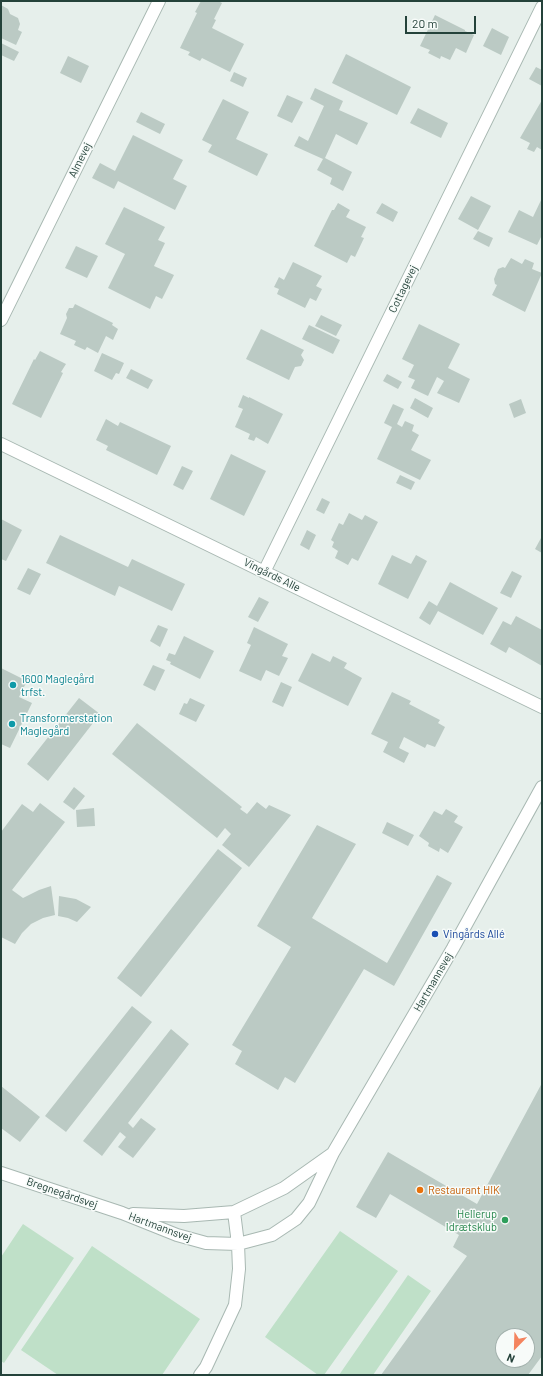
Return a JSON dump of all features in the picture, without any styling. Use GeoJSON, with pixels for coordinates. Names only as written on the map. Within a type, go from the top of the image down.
{"type":"FeatureCollection","features":[{"type":"Feature","properties":{"kind":"street","name":"Almevej"},"geometry":{"type":"LineString","coordinates":[[1,320],[160,1]]}},
{"type":"Feature","properties":{"kind":"street","name":"Cottagevej"},"geometry":{"type":"LineString","coordinates":[[264,572],[542,7]]}},
{"type":"Feature","properties":{"kind":"street","name":"Vingårds Alle"},"geometry":{"type":"LineString","coordinates":[[1,444],[542,707]]}},
{"type":"Feature","properties":{"kind":"street","name":"Hartmannsvej"},"geometry":{"type":"LineString","coordinates":[[122,1213],[177,1235],[206,1244],[238,1244],[272,1234],[296,1219],[310,1202],[333,1153],[453,948],[542,787]]}},
{"type":"Feature","properties":{"kind":"street","name":"Hartmannsvej"},"geometry":{"type":"LineString","coordinates":[[122,1213],[184,1216],[234,1212],[284,1188],[333,1153]]}},
{"type":"Feature","properties":{"kind":"street","name":"Bregnegårdsvej"},"geometry":{"type":"LineString","coordinates":[[1,1173],[122,1213]]}},
{"type":"Feature","properties":{"kind":"street"},"geometry":{"type":"LineString","coordinates":[[200,1375],[206,1367],[235,1305],[239,1269],[234,1212]]}},
{"type":"Feature","properties":{"kind":"green space"},"geometry":{"type":"Polygon","coordinates":[[[23,1224],[74,1258],[4,1363],[1,1361],[1,1257],[23,1224]]]}},
{"type":"Feature","properties":{"kind":"green space"},"geometry":{"type":"Polygon","coordinates":[[[340,1231],[398,1271],[324,1375],[318,1375],[265,1337],[340,1231]]]}},
{"type":"Feature","properties":{"kind":"green space"},"geometry":{"type":"Polygon","coordinates":[[[92,1246],[200,1319],[162,1375],[58,1375],[21,1350],[92,1246]]]}},
{"type":"Feature","properties":{"kind":"green space"},"geometry":{"type":"Polygon","coordinates":[[[408,1275],[431,1291],[373,1375],[339,1375],[408,1275]]]}},
{"type":"Feature","properties":{"kind":"building"},"geometry":{"type":"Polygon","coordinates":[[[201,1],[218,1],[222,3],[214,19],[216,20],[212,28],[244,44],[230,72],[202,58],[200,61],[188,55],[190,52],[180,48],[197,13],[195,12],[201,1]]]}},
{"type":"Feature","properties":{"kind":"building"},"geometry":{"type":"Polygon","coordinates":[[[1,5],[8,9],[10,14],[18,18],[20,24],[18,30],[22,32],[16,45],[1,38],[1,5]]]}},
{"type":"Feature","properties":{"kind":"building"},"geometry":{"type":"Polygon","coordinates":[[[435,15],[474,35],[466,53],[456,48],[450,60],[441,56],[440,59],[428,53],[430,50],[420,46],[435,15]]]}},
{"type":"Feature","properties":{"kind":"building"},"geometry":{"type":"Polygon","coordinates":[[[492,28],[509,37],[501,55],[483,46],[492,28]]]}},
{"type":"Feature","properties":{"kind":"building"},"geometry":{"type":"Polygon","coordinates":[[[1,43],[19,52],[14,61],[1,55],[1,43]]]}},
{"type":"Feature","properties":{"kind":"building"},"geometry":{"type":"Polygon","coordinates":[[[346,54],[411,87],[397,115],[332,83],[346,54]]]}},
{"type":"Feature","properties":{"kind":"building"},"geometry":{"type":"Polygon","coordinates":[[[68,56],[89,66],[81,83],[60,73],[68,56]]]}},
{"type":"Feature","properties":{"kind":"building"},"geometry":{"type":"Polygon","coordinates":[[[536,67],[542,70],[542,86],[529,79],[536,67]]]}},
{"type":"Feature","properties":{"kind":"building"},"geometry":{"type":"Polygon","coordinates":[[[234,72],[247,78],[243,87],[230,81],[234,72]]]}},
{"type":"Feature","properties":{"kind":"building"},"geometry":{"type":"Polygon","coordinates":[[[315,88],[343,101],[339,110],[368,123],[357,145],[336,134],[325,158],[352,172],[343,191],[330,184],[332,178],[317,170],[323,159],[294,146],[299,136],[308,141],[324,106],[310,99],[315,88]]]}},
{"type":"Feature","properties":{"kind":"building"},"geometry":{"type":"Polygon","coordinates":[[[287,95],[303,102],[292,123],[277,116],[287,95]]]}},
{"type":"Feature","properties":{"kind":"building"},"geometry":{"type":"Polygon","coordinates":[[[223,99],[249,112],[236,139],[268,154],[257,176],[208,152],[212,145],[202,140],[223,99]]]}},
{"type":"Feature","properties":{"kind":"building"},"geometry":{"type":"Polygon","coordinates":[[[542,100],[542,150],[537,147],[534,152],[527,149],[530,143],[520,138],[542,100]]]}},
{"type":"Feature","properties":{"kind":"building"},"geometry":{"type":"Polygon","coordinates":[[[418,108],[448,123],[441,138],[410,123],[418,108]]]}},
{"type":"Feature","properties":{"kind":"building"},"geometry":{"type":"Polygon","coordinates":[[[141,112],[165,124],[160,134],[136,122],[141,112]]]}},
{"type":"Feature","properties":{"kind":"building"},"geometry":{"type":"Polygon","coordinates":[[[133,135],[183,160],[173,179],[187,186],[175,210],[118,181],[114,189],[92,178],[100,163],[115,171],[133,135]]]}},
{"type":"Feature","properties":{"kind":"building"},"geometry":{"type":"Polygon","coordinates":[[[471,196],[491,206],[478,230],[458,219],[471,196]]]}},
{"type":"Feature","properties":{"kind":"building"},"geometry":{"type":"Polygon","coordinates":[[[542,198],[542,235],[537,245],[508,232],[519,210],[533,217],[542,198]]]}},
{"type":"Feature","properties":{"kind":"building"},"geometry":{"type":"Polygon","coordinates":[[[338,203],[350,210],[346,217],[366,227],[361,237],[364,238],[355,257],[351,255],[347,263],[314,246],[332,210],[334,210],[338,203]]]}},
{"type":"Feature","properties":{"kind":"building"},"geometry":{"type":"Polygon","coordinates":[[[382,203],[398,212],[393,222],[376,213],[382,203]]]}},
{"type":"Feature","properties":{"kind":"building"},"geometry":{"type":"Polygon","coordinates":[[[124,207],[165,227],[158,240],[165,243],[154,266],[174,275],[162,299],[156,296],[150,309],[108,288],[125,254],[105,244],[124,207]]]}},
{"type":"Feature","properties":{"kind":"building"},"geometry":{"type":"Polygon","coordinates":[[[478,231],[493,238],[489,247],[473,239],[478,231]]]}},
{"type":"Feature","properties":{"kind":"building"},"geometry":{"type":"Polygon","coordinates":[[[76,246],[98,256],[87,278],[65,268],[76,246]]]}},
{"type":"Feature","properties":{"kind":"building"},"geometry":{"type":"Polygon","coordinates":[[[511,258],[522,264],[525,259],[534,263],[532,269],[542,273],[525,312],[492,295],[497,285],[495,284],[494,279],[498,269],[503,267],[505,268],[511,258]]]}},
{"type":"Feature","properties":{"kind":"building"},"geometry":{"type":"Polygon","coordinates":[[[293,262],[322,276],[316,286],[322,289],[316,301],[310,298],[305,308],[277,294],[279,289],[274,287],[279,277],[284,280],[293,262]]]}},
{"type":"Feature","properties":{"kind":"building"},"geometry":{"type":"Polygon","coordinates":[[[75,304],[113,323],[112,325],[118,329],[113,340],[106,336],[98,353],[87,347],[85,350],[74,345],[76,341],[60,334],[67,318],[66,314],[69,308],[73,308],[75,304]]]}},
{"type":"Feature","properties":{"kind":"building"},"geometry":{"type":"Polygon","coordinates":[[[321,315],[342,325],[336,336],[315,326],[321,315]]]}},
{"type":"Feature","properties":{"kind":"building"},"geometry":{"type":"Polygon","coordinates":[[[419,324],[460,344],[448,368],[470,379],[459,403],[437,393],[444,381],[437,377],[428,396],[411,388],[415,380],[408,377],[414,365],[402,359],[419,324]]]}},
{"type":"Feature","properties":{"kind":"building"},"geometry":{"type":"Polygon","coordinates":[[[309,325],[340,340],[333,354],[302,339],[309,325]]]}},
{"type":"Feature","properties":{"kind":"building"},"geometry":{"type":"Polygon","coordinates":[[[261,329],[304,350],[301,355],[304,360],[301,366],[295,367],[289,380],[246,359],[261,329]]]}},
{"type":"Feature","properties":{"kind":"building"},"geometry":{"type":"Polygon","coordinates":[[[40,351],[66,364],[41,418],[12,404],[34,359],[35,360],[40,351]]]}},
{"type":"Feature","properties":{"kind":"building"},"geometry":{"type":"Polygon","coordinates":[[[102,353],[124,363],[119,374],[116,373],[112,380],[94,371],[102,353]]]}},
{"type":"Feature","properties":{"kind":"building"},"geometry":{"type":"Polygon","coordinates":[[[131,369],[153,380],[148,389],[126,378],[131,369]]]}},
{"type":"Feature","properties":{"kind":"building"},"geometry":{"type":"Polygon","coordinates":[[[387,374],[402,382],[398,389],[383,381],[387,374]]]}},
{"type":"Feature","properties":{"kind":"building"},"geometry":{"type":"Polygon","coordinates":[[[243,395],[283,414],[268,444],[256,437],[254,441],[248,439],[250,434],[235,427],[243,409],[238,407],[243,395]]]}},
{"type":"Feature","properties":{"kind":"building"},"geometry":{"type":"Polygon","coordinates":[[[415,398],[433,408],[428,418],[410,408],[415,398]]]}},
{"type":"Feature","properties":{"kind":"building"},"geometry":{"type":"Polygon","coordinates":[[[521,399],[526,413],[514,418],[509,404],[521,399]]]}},
{"type":"Feature","properties":{"kind":"building"},"geometry":{"type":"Polygon","coordinates":[[[393,404],[404,409],[397,424],[402,427],[405,421],[414,425],[412,431],[419,435],[411,450],[431,460],[420,480],[377,459],[392,427],[384,423],[393,404]]]}},
{"type":"Feature","properties":{"kind":"building"},"geometry":{"type":"Polygon","coordinates":[[[106,419],[118,426],[120,422],[171,446],[157,475],[106,450],[108,446],[96,440],[106,419]]]}},
{"type":"Feature","properties":{"kind":"building"},"geometry":{"type":"Polygon","coordinates":[[[231,454],[266,471],[244,516],[210,499],[231,454]]]}},
{"type":"Feature","properties":{"kind":"building"},"geometry":{"type":"Polygon","coordinates":[[[182,466],[193,471],[183,490],[173,485],[182,466]]]}},
{"type":"Feature","properties":{"kind":"building"},"geometry":{"type":"Polygon","coordinates":[[[400,475],[415,482],[411,490],[396,483],[400,475]]]}},
{"type":"Feature","properties":{"kind":"building"},"geometry":{"type":"Polygon","coordinates":[[[322,498],[330,502],[324,514],[316,510],[322,498]]]}},
{"type":"Feature","properties":{"kind":"building"},"geometry":{"type":"Polygon","coordinates":[[[349,513],[362,520],[365,515],[378,522],[358,561],[352,558],[348,565],[335,558],[338,551],[332,547],[334,542],[331,540],[339,523],[343,525],[349,513]]]}},
{"type":"Feature","properties":{"kind":"building"},"geometry":{"type":"Polygon","coordinates":[[[1,519],[22,530],[6,561],[1,559],[1,519]]]}},
{"type":"Feature","properties":{"kind":"building"},"geometry":{"type":"Polygon","coordinates":[[[307,530],[316,535],[309,550],[300,545],[307,530]]]}},
{"type":"Feature","properties":{"kind":"building"},"geometry":{"type":"Polygon","coordinates":[[[60,535],[128,567],[132,559],[185,584],[172,611],[119,586],[115,596],[46,563],[60,535]]]}},
{"type":"Feature","properties":{"kind":"building"},"geometry":{"type":"Polygon","coordinates":[[[541,538],[542,539],[542,553],[535,549],[541,538]]]}},
{"type":"Feature","properties":{"kind":"building"},"geometry":{"type":"Polygon","coordinates":[[[392,555],[411,564],[416,555],[427,561],[408,599],[378,584],[392,555]]]}},
{"type":"Feature","properties":{"kind":"building"},"geometry":{"type":"Polygon","coordinates":[[[28,568],[41,574],[30,595],[17,589],[28,568]]]}},
{"type":"Feature","properties":{"kind":"building"},"geometry":{"type":"Polygon","coordinates":[[[512,571],[522,576],[511,598],[500,593],[512,571]]]}},
{"type":"Feature","properties":{"kind":"building"},"geometry":{"type":"Polygon","coordinates":[[[450,582],[498,608],[483,635],[438,611],[430,625],[419,618],[429,601],[437,606],[450,582]]]}},
{"type":"Feature","properties":{"kind":"building"},"geometry":{"type":"Polygon","coordinates":[[[259,597],[269,602],[258,622],[248,617],[259,597]]]}},
{"type":"Feature","properties":{"kind":"building"},"geometry":{"type":"Polygon","coordinates":[[[516,616],[542,630],[542,666],[509,647],[506,653],[490,644],[503,621],[511,625],[516,616]]]}},
{"type":"Feature","properties":{"kind":"building"},"geometry":{"type":"Polygon","coordinates":[[[158,625],[168,629],[160,647],[150,641],[158,625]]]}},
{"type":"Feature","properties":{"kind":"building"},"geometry":{"type":"Polygon","coordinates":[[[254,627],[288,644],[282,656],[288,658],[279,676],[266,670],[261,681],[239,671],[251,645],[247,643],[254,627]]]}},
{"type":"Feature","properties":{"kind":"building"},"geometry":{"type":"Polygon","coordinates":[[[184,636],[214,651],[200,679],[170,664],[171,662],[166,660],[169,653],[175,655],[184,636]]]}},
{"type":"Feature","properties":{"kind":"building"},"geometry":{"type":"Polygon","coordinates":[[[312,653],[330,662],[333,656],[347,663],[344,668],[362,678],[348,706],[298,681],[312,653]]]}},
{"type":"Feature","properties":{"kind":"building"},"geometry":{"type":"Polygon","coordinates":[[[153,665],[165,670],[155,691],[143,685],[153,665]]]}},
{"type":"Feature","properties":{"kind":"building","name":"Transformerstation Maglegård"},"geometry":{"type":"Polygon","coordinates":[[[1,668],[27,681],[19,697],[32,703],[10,748],[1,744],[1,668]]]}},
{"type":"Feature","properties":{"kind":"building"},"geometry":{"type":"Polygon","coordinates":[[[281,682],[292,687],[283,707],[272,702],[281,682]]]}},
{"type":"Feature","properties":{"kind":"building"},"geometry":{"type":"Polygon","coordinates":[[[392,692],[411,701],[409,704],[440,720],[438,723],[445,727],[435,747],[427,744],[425,748],[404,737],[399,748],[409,753],[404,763],[383,752],[388,742],[371,734],[392,692]]]}},
{"type":"Feature","properties":{"kind":"building"},"geometry":{"type":"Polygon","coordinates":[[[79,698],[100,714],[48,781],[27,764],[79,698]]]}},
{"type":"Feature","properties":{"kind":"building"},"geometry":{"type":"Polygon","coordinates":[[[190,698],[205,705],[196,722],[179,714],[184,703],[187,704],[190,698]]]}},
{"type":"Feature","properties":{"kind":"building"},"geometry":{"type":"Polygon","coordinates":[[[137,723],[242,807],[240,809],[247,814],[257,802],[266,809],[269,805],[291,815],[249,867],[222,845],[231,834],[225,828],[217,838],[112,754],[137,723]]]}},
{"type":"Feature","properties":{"kind":"building"},"geometry":{"type":"Polygon","coordinates":[[[74,787],[85,796],[74,810],[63,802],[74,787]]]}},
{"type":"Feature","properties":{"kind":"building"},"geometry":{"type":"Polygon","coordinates":[[[40,803],[65,822],[12,890],[23,898],[51,886],[55,915],[43,918],[31,924],[22,933],[15,944],[1,937],[1,832],[22,804],[33,812],[40,803]]]}},
{"type":"Feature","properties":{"kind":"building"},"geometry":{"type":"Polygon","coordinates":[[[94,808],[95,826],[77,827],[76,810],[94,808]]]}},
{"type":"Feature","properties":{"kind":"building"},"geometry":{"type":"Polygon","coordinates":[[[446,809],[458,816],[454,822],[463,827],[448,853],[440,848],[439,852],[428,846],[429,843],[419,836],[434,811],[442,815],[446,809]]]}},
{"type":"Feature","properties":{"kind":"building"},"geometry":{"type":"Polygon","coordinates":[[[387,822],[414,835],[408,846],[382,833],[387,822]]]}},
{"type":"Feature","properties":{"kind":"building"},"geometry":{"type":"Polygon","coordinates":[[[317,825],[356,844],[312,918],[387,963],[437,875],[452,883],[394,986],[364,969],[295,1083],[285,1077],[278,1090],[235,1064],[242,1051],[232,1045],[291,947],[257,926],[317,825]]]}},
{"type":"Feature","properties":{"kind":"building"},"geometry":{"type":"Polygon","coordinates":[[[218,849],[242,868],[141,997],[117,978],[218,849]]]}},
{"type":"Feature","properties":{"kind":"building"},"geometry":{"type":"Polygon","coordinates":[[[59,896],[76,899],[91,907],[77,922],[58,916],[59,896]]]}},
{"type":"Feature","properties":{"kind":"building"},"geometry":{"type":"Polygon","coordinates":[[[132,1006],[152,1022],[66,1132],[45,1116],[132,1006]]]}},
{"type":"Feature","properties":{"kind":"building"},"geometry":{"type":"Polygon","coordinates":[[[171,1029],[189,1044],[128,1123],[133,1128],[141,1118],[156,1129],[133,1158],[118,1147],[126,1137],[120,1132],[102,1156],[83,1141],[171,1029]]]}},
{"type":"Feature","properties":{"kind":"building","name":"Hellerup Idrætsklub"},"geometry":{"type":"Polygon","coordinates":[[[542,1083],[542,1356],[535,1366],[535,1328],[495,1328],[495,1368],[533,1368],[528,1375],[381,1375],[467,1256],[453,1247],[459,1235],[390,1194],[376,1218],[356,1207],[388,1152],[477,1204],[542,1083]]]}},
{"type":"Feature","properties":{"kind":"building"},"geometry":{"type":"Polygon","coordinates":[[[1,1086],[40,1117],[20,1142],[1,1128],[1,1086]]]}},
{"type":"Feature","properties":{"kind":"place","name":"1600 Maglegård trfst."},"geometry":{"type":"Point","coordinates":[13,685]}},
{"type":"Feature","properties":{"kind":"place","name":"Transformerstation Maglegård"},"geometry":{"type":"Point","coordinates":[12,724]}},
{"type":"Feature","properties":{"kind":"place","name":"Vingårds Allé"},"geometry":{"type":"Point","coordinates":[435,934]}},
{"type":"Feature","properties":{"kind":"place","name":"Restaurant HIK"},"geometry":{"type":"Point","coordinates":[420,1190]}},
{"type":"Feature","properties":{"kind":"place","name":"Hellerup Idrætsklub"},"geometry":{"type":"Point","coordinates":[505,1220]}}]}
